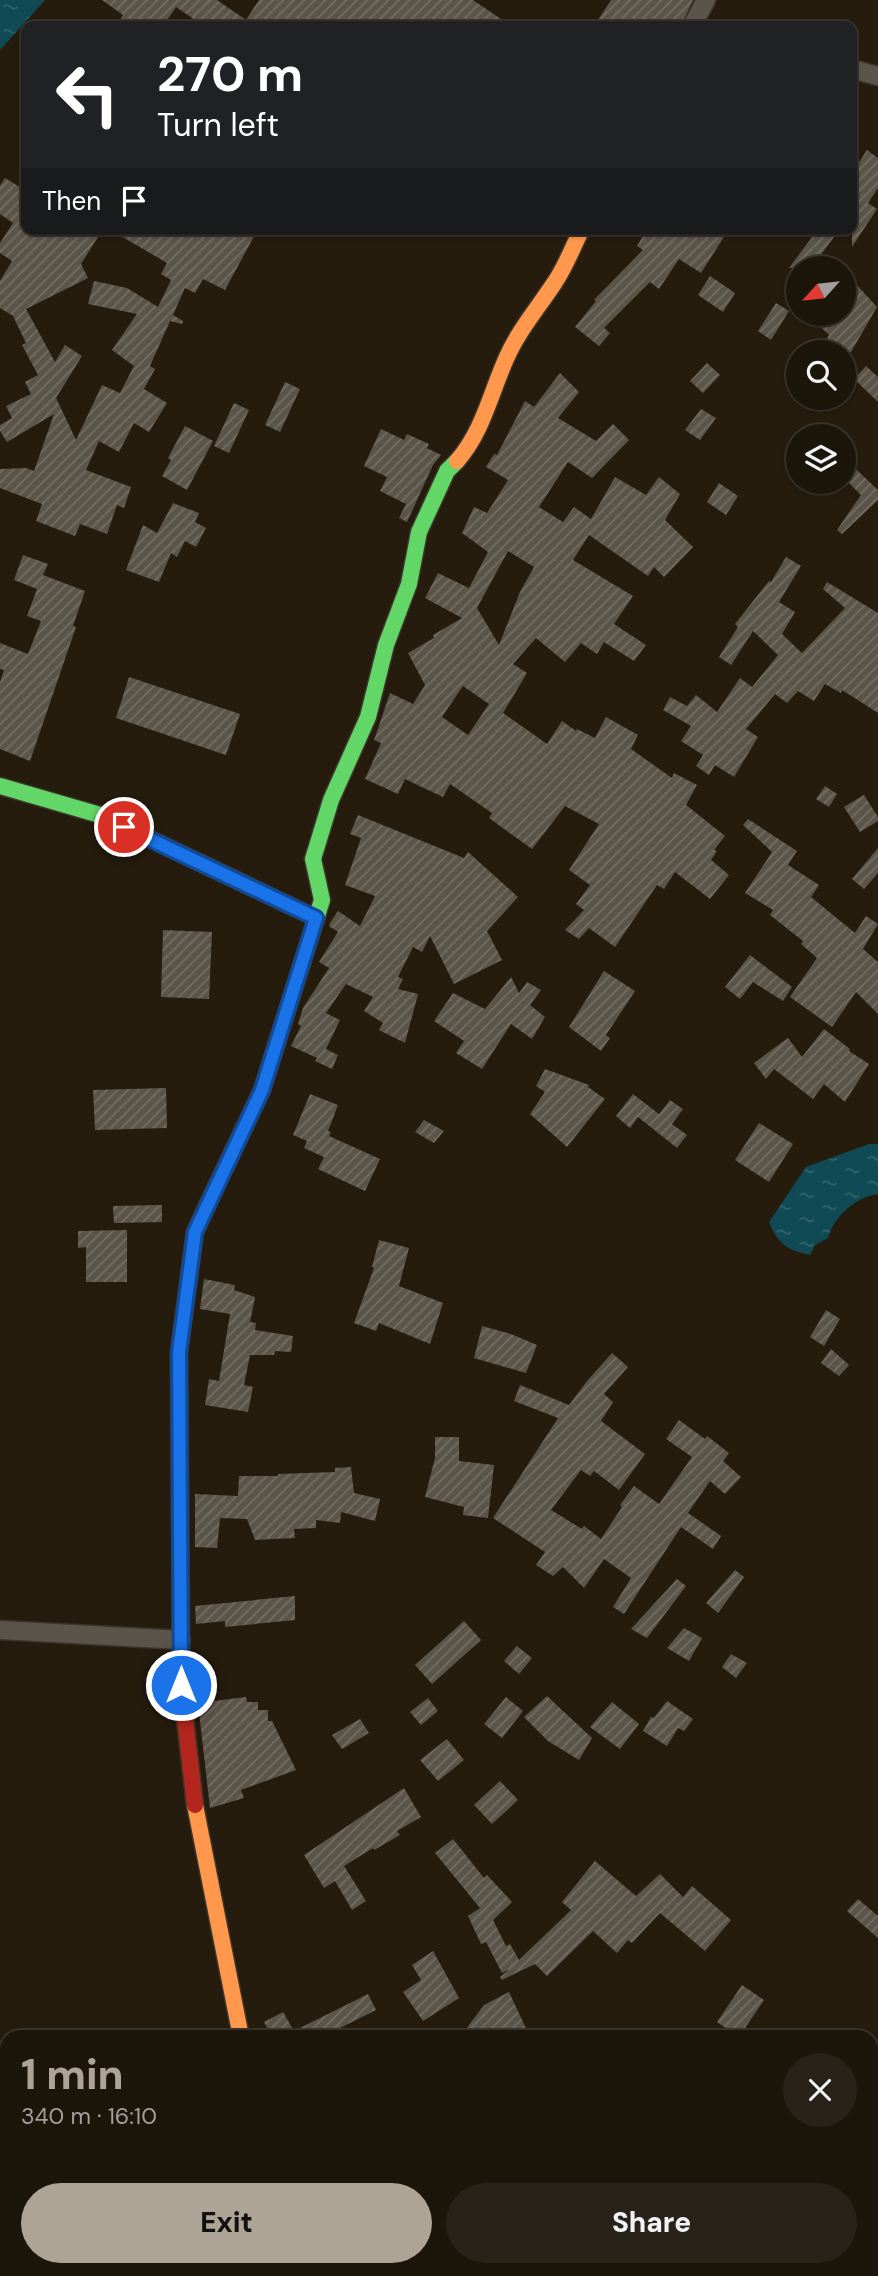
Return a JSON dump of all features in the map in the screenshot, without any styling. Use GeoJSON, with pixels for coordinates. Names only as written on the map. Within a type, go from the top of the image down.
{"type":"FeatureCollection","features":[{"type":"Feature","properties":{"kind":"street"},"geometry":{"type":"LineString","coordinates":[[695,21],[706,0]]}},
{"type":"Feature","properties":{"kind":"street"},"geometry":{"type":"LineString","coordinates":[[857,70],[878,76]]}},
{"type":"Feature","properties":{"kind":"street"},"geometry":{"type":"LineString","coordinates":[[240,2030],[196,1817],[181,1685],[179,1352],[195,1232],[262,1090],[322,900],[313,859],[331,800],[368,717],[386,645],[409,584],[419,532],[447,471],[468,448],[486,415],[506,359],[525,324],[557,280],[579,235]]}},
{"type":"Feature","properties":{"kind":"street"},"geometry":{"type":"LineString","coordinates":[[0,786],[100,815],[316,918]]}},
{"type":"Feature","properties":{"kind":"street"},"geometry":{"type":"LineString","coordinates":[[0,1630],[181,1640]]}},
{"type":"Feature","properties":{"kind":"water"},"geometry":{"type":"Polygon","coordinates":[[[0,0],[45,0],[26,21],[21,21],[21,27],[0,50],[0,0]]]}},
{"type":"Feature","properties":{"kind":"water"},"geometry":{"type":"Polygon","coordinates":[[[869,1144],[878,1144],[878,1194],[862,1199],[847,1209],[835,1222],[828,1238],[815,1245],[810,1255],[784,1245],[769,1222],[806,1167],[869,1144]]]}},
{"type":"Feature","properties":{"kind":"building"},"geometry":{"type":"Polygon","coordinates":[[[102,0],[217,0],[246,20],[259,0],[473,0],[504,21],[197,21],[176,7],[166,21],[119,21],[123,15],[102,0]]]}},
{"type":"Feature","properties":{"kind":"building"},"geometry":{"type":"Polygon","coordinates":[[[611,0],[693,0],[683,21],[597,21],[611,0]]]}},
{"type":"Feature","properties":{"kind":"building"},"geometry":{"type":"Polygon","coordinates":[[[867,150],[878,158],[878,188],[868,203],[877,209],[852,247],[852,235],[857,235],[857,165],[867,150]]]}},
{"type":"Feature","properties":{"kind":"building"},"geometry":{"type":"Polygon","coordinates":[[[5,178],[21,188],[21,235],[98,237],[81,264],[88,278],[26,309],[55,362],[65,345],[82,356],[56,398],[76,440],[102,385],[120,393],[134,366],[112,350],[137,314],[88,304],[94,281],[127,288],[158,307],[171,280],[161,274],[167,263],[119,235],[255,235],[225,290],[203,279],[195,293],[185,288],[173,315],[183,321],[182,324],[170,321],[150,366],[155,369],[144,389],[167,403],[149,432],[134,423],[119,452],[99,441],[86,470],[131,487],[124,508],[117,505],[107,534],[80,524],[75,536],[36,521],[42,504],[0,488],[0,469],[26,468],[34,471],[54,414],[7,442],[0,431],[0,425],[12,418],[6,406],[31,394],[25,382],[38,375],[22,345],[26,343],[13,316],[0,308],[0,281],[12,261],[0,253],[0,243],[13,223],[0,214],[0,186],[5,178]]]}},
{"type":"Feature","properties":{"kind":"building"},"geometry":{"type":"Polygon","coordinates":[[[643,235],[725,235],[701,273],[679,259],[659,289],[650,282],[604,328],[610,333],[599,346],[575,327],[596,301],[594,300],[643,250],[637,246],[643,235]]]}},
{"type":"Feature","properties":{"kind":"building"},"geometry":{"type":"Polygon","coordinates":[[[814,235],[836,235],[820,256],[798,256],[814,235]]]}},
{"type":"Feature","properties":{"kind":"building"},"geometry":{"type":"Polygon","coordinates":[[[710,276],[735,293],[723,312],[698,295],[710,276]]]}},
{"type":"Feature","properties":{"kind":"building"},"geometry":{"type":"Polygon","coordinates":[[[856,284],[877,307],[856,343],[856,340],[826,340],[829,335],[820,326],[856,326],[856,284]]]}},
{"type":"Feature","properties":{"kind":"building"},"geometry":{"type":"Polygon","coordinates":[[[776,303],[786,309],[786,316],[771,340],[758,331],[776,303]]]}},
{"type":"Feature","properties":{"kind":"building"},"geometry":{"type":"Polygon","coordinates":[[[707,363],[720,375],[703,393],[690,381],[707,363]]]}},
{"type":"Feature","properties":{"kind":"building"},"geometry":{"type":"Polygon","coordinates":[[[866,366],[878,377],[878,402],[856,381],[856,377],[866,366]]]}},
{"type":"Feature","properties":{"kind":"building"},"geometry":{"type":"Polygon","coordinates":[[[560,373],[579,392],[558,418],[596,441],[613,424],[629,440],[592,478],[568,462],[539,507],[563,522],[574,507],[591,519],[615,477],[646,495],[659,477],[680,494],[665,520],[693,547],[664,577],[654,567],[648,576],[589,535],[573,560],[633,596],[614,624],[646,645],[634,661],[604,642],[597,654],[581,643],[565,662],[536,638],[513,664],[527,673],[503,713],[547,744],[562,721],[576,731],[577,729],[595,738],[606,717],[638,735],[631,749],[672,778],[674,773],[697,785],[686,805],[725,836],[714,850],[717,851],[711,860],[729,875],[710,899],[675,872],[664,889],[657,885],[615,947],[589,928],[579,939],[565,930],[584,910],[576,904],[590,885],[569,870],[599,824],[565,806],[532,849],[489,818],[492,813],[450,784],[443,797],[405,779],[398,794],[365,779],[381,743],[374,740],[390,693],[413,704],[425,685],[408,653],[462,618],[425,598],[438,573],[469,588],[488,552],[462,533],[474,507],[487,513],[508,480],[486,467],[494,454],[497,455],[525,401],[534,407],[560,373]],[[508,551],[477,608],[499,645],[520,592],[534,567],[508,551]],[[463,686],[442,717],[468,735],[489,704],[463,686]]]}},
{"type":"Feature","properties":{"kind":"building"},"geometry":{"type":"Polygon","coordinates":[[[285,382],[300,389],[280,432],[265,425],[285,382]]]}},
{"type":"Feature","properties":{"kind":"building"},"geometry":{"type":"Polygon","coordinates":[[[234,403],[249,410],[229,453],[214,446],[234,403]]]}},
{"type":"Feature","properties":{"kind":"building"},"geometry":{"type":"Polygon","coordinates":[[[701,409],[716,418],[700,440],[685,430],[701,409]]]}},
{"type":"Feature","properties":{"kind":"building"},"geometry":{"type":"Polygon","coordinates":[[[185,426],[213,441],[187,490],[162,476],[185,426]]]}},
{"type":"Feature","properties":{"kind":"building"},"geometry":{"type":"Polygon","coordinates":[[[381,429],[404,440],[407,434],[429,444],[427,448],[441,455],[433,465],[407,522],[399,518],[406,504],[380,491],[387,477],[364,466],[381,429]]]}},
{"type":"Feature","properties":{"kind":"building"},"geometry":{"type":"Polygon","coordinates":[[[856,469],[878,490],[878,500],[842,534],[837,530],[861,495],[856,490],[856,469]]]}},
{"type":"Feature","properties":{"kind":"building"},"geometry":{"type":"Polygon","coordinates":[[[719,483],[738,496],[726,515],[707,502],[719,483]]]}},
{"type":"Feature","properties":{"kind":"building"},"geometry":{"type":"Polygon","coordinates":[[[173,503],[199,513],[195,522],[206,528],[196,547],[185,541],[177,557],[171,553],[159,582],[126,570],[143,525],[157,533],[173,503]]]}},
{"type":"Feature","properties":{"kind":"building"},"geometry":{"type":"Polygon","coordinates":[[[23,555],[48,564],[43,575],[85,591],[73,626],[76,627],[30,761],[0,749],[0,682],[4,670],[0,669],[0,643],[28,654],[41,621],[27,616],[37,589],[14,580],[23,555]]]}},
{"type":"Feature","properties":{"kind":"building"},"geometry":{"type":"Polygon","coordinates":[[[786,557],[801,566],[779,602],[795,612],[782,634],[802,653],[845,608],[823,589],[827,582],[878,613],[878,713],[842,690],[841,693],[825,684],[814,701],[798,691],[787,703],[775,694],[746,729],[758,737],[734,777],[715,765],[709,775],[696,766],[703,755],[681,741],[691,726],[663,710],[670,697],[687,706],[696,695],[717,712],[740,678],[752,687],[778,655],[753,631],[731,665],[719,657],[738,627],[735,624],[769,581],[771,582],[786,557]]]}},
{"type":"Feature","properties":{"kind":"building"},"geometry":{"type":"Polygon","coordinates":[[[129,677],[240,714],[226,755],[116,718],[129,677]]]}},
{"type":"Feature","properties":{"kind":"building"},"geometry":{"type":"Polygon","coordinates":[[[825,786],[837,794],[829,807],[816,799],[825,786]]]}},
{"type":"Feature","properties":{"kind":"building"},"geometry":{"type":"Polygon","coordinates":[[[864,795],[878,821],[860,832],[844,807],[864,795]]]}},
{"type":"Feature","properties":{"kind":"building"},"geometry":{"type":"Polygon","coordinates":[[[358,815],[464,858],[468,852],[518,897],[487,931],[502,960],[454,984],[430,936],[422,952],[413,947],[398,977],[403,979],[398,989],[418,994],[405,1043],[379,1030],[383,1023],[364,1011],[373,997],[346,984],[326,1013],[340,1020],[326,1049],[338,1055],[332,1069],[315,1061],[317,1058],[291,1046],[301,1026],[298,1024],[303,1008],[329,968],[319,962],[338,932],[329,926],[330,923],[338,911],[360,926],[375,896],[345,885],[361,838],[350,834],[358,815]]]}},
{"type":"Feature","properties":{"kind":"building"},"geometry":{"type":"Polygon","coordinates":[[[748,819],[797,851],[788,865],[819,885],[811,897],[855,933],[866,916],[878,924],[863,949],[878,962],[878,1014],[856,992],[832,1027],[790,997],[817,958],[801,944],[803,941],[770,915],[773,910],[745,893],[772,852],[743,825],[748,819]]]}},
{"type":"Feature","properties":{"kind":"building"},"geometry":{"type":"Polygon","coordinates":[[[878,848],[878,873],[864,889],[852,879],[878,848]]]}},
{"type":"Feature","properties":{"kind":"building"},"geometry":{"type":"Polygon","coordinates":[[[163,930],[212,932],[209,999],[161,997],[163,930]]]}},
{"type":"Feature","properties":{"kind":"building"},"geometry":{"type":"Polygon","coordinates":[[[750,955],[792,987],[783,1001],[753,982],[740,999],[725,987],[750,955]]]}},
{"type":"Feature","properties":{"kind":"building"},"geometry":{"type":"Polygon","coordinates":[[[604,971],[635,991],[606,1035],[610,1038],[601,1051],[569,1027],[604,971]]]}},
{"type":"Feature","properties":{"kind":"building"},"geometry":{"type":"Polygon","coordinates":[[[511,977],[519,993],[527,982],[541,990],[530,1005],[545,1017],[532,1039],[511,1024],[482,1069],[456,1053],[464,1041],[434,1021],[453,993],[485,1009],[511,977]]]}},
{"type":"Feature","properties":{"kind":"building"},"geometry":{"type":"Polygon","coordinates":[[[824,1029],[869,1064],[845,1102],[824,1084],[813,1099],[774,1069],[766,1079],[754,1063],[788,1038],[802,1057],[824,1029]]]}},
{"type":"Feature","properties":{"kind":"building"},"geometry":{"type":"Polygon","coordinates":[[[545,1069],[589,1085],[588,1087],[605,1099],[567,1147],[530,1114],[545,1092],[536,1086],[545,1069]]]}},
{"type":"Feature","properties":{"kind":"building"},"geometry":{"type":"Polygon","coordinates":[[[166,1088],[167,1128],[95,1130],[93,1090],[166,1088]]]}},
{"type":"Feature","properties":{"kind":"building"},"geometry":{"type":"Polygon","coordinates":[[[310,1094],[338,1105],[328,1131],[331,1132],[329,1136],[380,1159],[365,1191],[318,1169],[324,1157],[304,1148],[307,1141],[293,1135],[310,1094]]]}},
{"type":"Feature","properties":{"kind":"building"},"geometry":{"type":"Polygon","coordinates":[[[633,1094],[659,1114],[670,1100],[683,1109],[672,1124],[687,1135],[677,1148],[638,1117],[630,1128],[616,1116],[633,1094]]]}},
{"type":"Feature","properties":{"kind":"building"},"geometry":{"type":"Polygon","coordinates":[[[424,1120],[444,1131],[434,1143],[415,1132],[424,1120]]]}},
{"type":"Feature","properties":{"kind":"building"},"geometry":{"type":"Polygon","coordinates":[[[759,1123],[793,1144],[769,1182],[735,1160],[759,1123]]]}},
{"type":"Feature","properties":{"kind":"building"},"geometry":{"type":"Polygon","coordinates":[[[162,1205],[162,1222],[114,1223],[113,1206],[162,1205]]]}},
{"type":"Feature","properties":{"kind":"building"},"geometry":{"type":"Polygon","coordinates":[[[127,1230],[127,1282],[86,1282],[86,1247],[78,1248],[78,1231],[127,1230]]]}},
{"type":"Feature","properties":{"kind":"building"},"geometry":{"type":"Polygon","coordinates":[[[379,1240],[409,1248],[399,1286],[443,1303],[430,1344],[379,1323],[376,1331],[354,1323],[374,1268],[372,1267],[379,1240]]]}},
{"type":"Feature","properties":{"kind":"building"},"geometry":{"type":"Polygon","coordinates":[[[204,1279],[235,1285],[234,1290],[255,1297],[250,1322],[256,1323],[255,1330],[293,1336],[291,1352],[275,1351],[274,1355],[250,1355],[244,1385],[253,1387],[248,1412],[205,1405],[209,1379],[219,1381],[230,1314],[200,1309],[204,1279]]]}},
{"type":"Feature","properties":{"kind":"building"},"geometry":{"type":"Polygon","coordinates":[[[826,1310],[840,1319],[824,1346],[810,1337],[826,1310]]]}},
{"type":"Feature","properties":{"kind":"building"},"geometry":{"type":"Polygon","coordinates":[[[482,1326],[537,1345],[526,1373],[474,1358],[482,1326]]]}},
{"type":"Feature","properties":{"kind":"building"},"geometry":{"type":"Polygon","coordinates":[[[831,1349],[849,1365],[839,1376],[821,1363],[831,1349]]]}},
{"type":"Feature","properties":{"kind":"building"},"geometry":{"type":"Polygon","coordinates":[[[612,1353],[628,1367],[604,1394],[613,1402],[601,1421],[645,1454],[619,1490],[594,1471],[590,1476],[581,1470],[551,1510],[582,1529],[584,1526],[601,1539],[634,1486],[659,1504],[692,1457],[666,1439],[679,1420],[729,1453],[723,1461],[741,1477],[725,1494],[710,1481],[688,1513],[721,1536],[713,1549],[681,1527],[624,1614],[613,1607],[631,1578],[604,1559],[584,1588],[563,1567],[553,1576],[536,1565],[545,1552],[493,1518],[558,1418],[514,1401],[520,1385],[569,1405],[612,1353]]]}},
{"type":"Feature","properties":{"kind":"building"},"geometry":{"type":"Polygon","coordinates":[[[435,1437],[459,1437],[459,1461],[494,1465],[488,1518],[463,1515],[464,1507],[425,1497],[435,1458],[435,1437]]]}},
{"type":"Feature","properties":{"kind":"building"},"geometry":{"type":"Polygon","coordinates":[[[351,1467],[354,1493],[380,1499],[375,1521],[341,1512],[340,1523],[316,1520],[316,1528],[294,1529],[295,1538],[255,1540],[247,1519],[220,1518],[217,1548],[195,1547],[195,1494],[238,1496],[239,1476],[335,1472],[335,1468],[351,1467]]]}},
{"type":"Feature","properties":{"kind":"building"},"geometry":{"type":"Polygon","coordinates":[[[735,1570],[744,1577],[718,1613],[706,1603],[735,1570]]]}},
{"type":"Feature","properties":{"kind":"building"},"geometry":{"type":"Polygon","coordinates":[[[677,1579],[686,1586],[647,1638],[631,1629],[677,1579]]]}},
{"type":"Feature","properties":{"kind":"building"},"geometry":{"type":"Polygon","coordinates":[[[295,1596],[295,1620],[225,1627],[225,1621],[196,1624],[195,1606],[295,1596]]]}},
{"type":"Feature","properties":{"kind":"building"},"geometry":{"type":"Polygon","coordinates":[[[464,1621],[481,1640],[432,1684],[415,1665],[464,1621]]]}},
{"type":"Feature","properties":{"kind":"building"},"geometry":{"type":"Polygon","coordinates":[[[684,1628],[702,1638],[689,1661],[667,1648],[684,1628]]]}},
{"type":"Feature","properties":{"kind":"building"},"geometry":{"type":"Polygon","coordinates":[[[517,1646],[532,1658],[519,1674],[504,1661],[517,1646]]]}},
{"type":"Feature","properties":{"kind":"building"},"geometry":{"type":"Polygon","coordinates":[[[731,1654],[747,1663],[736,1678],[722,1667],[731,1654]]]}},
{"type":"Feature","properties":{"kind":"building"},"geometry":{"type":"Polygon","coordinates":[[[547,1696],[592,1738],[579,1760],[548,1741],[524,1717],[547,1696]]]}},
{"type":"Feature","properties":{"kind":"building"},"geometry":{"type":"Polygon","coordinates":[[[246,1697],[247,1702],[258,1702],[258,1710],[268,1710],[268,1721],[272,1721],[296,1770],[241,1790],[244,1798],[210,1808],[198,1703],[246,1697]]]}},
{"type":"Feature","properties":{"kind":"building"},"geometry":{"type":"Polygon","coordinates":[[[506,1697],[523,1711],[502,1738],[484,1724],[506,1697]]]}},
{"type":"Feature","properties":{"kind":"building"},"geometry":{"type":"Polygon","coordinates":[[[428,1698],[438,1711],[421,1725],[410,1712],[428,1698]]]}},
{"type":"Feature","properties":{"kind":"building"},"geometry":{"type":"Polygon","coordinates":[[[667,1701],[693,1719],[684,1731],[678,1728],[667,1746],[643,1731],[651,1717],[654,1718],[667,1701]]]}},
{"type":"Feature","properties":{"kind":"building"},"geometry":{"type":"Polygon","coordinates":[[[612,1702],[639,1724],[620,1749],[590,1727],[612,1702]]]}},
{"type":"Feature","properties":{"kind":"building"},"geometry":{"type":"Polygon","coordinates":[[[360,1719],[369,1733],[342,1749],[332,1735],[360,1719]]]}},
{"type":"Feature","properties":{"kind":"building"},"geometry":{"type":"Polygon","coordinates":[[[447,1739],[464,1760],[438,1781],[420,1760],[447,1739]]]}},
{"type":"Feature","properties":{"kind":"building"},"geometry":{"type":"Polygon","coordinates":[[[500,1781],[518,1800],[492,1824],[474,1805],[500,1781]]]}},
{"type":"Feature","properties":{"kind":"building"},"geometry":{"type":"Polygon","coordinates":[[[404,1788],[421,1817],[397,1831],[400,1835],[344,1866],[366,1901],[352,1910],[335,1881],[324,1888],[304,1855],[404,1788]]]}},
{"type":"Feature","properties":{"kind":"building"},"geometry":{"type":"Polygon","coordinates":[[[453,1839],[484,1878],[487,1875],[512,1902],[493,1920],[506,1946],[510,1944],[519,1960],[571,1910],[562,1902],[595,1861],[636,1896],[660,1874],[683,1897],[692,1886],[731,1920],[705,1951],[660,1913],[632,1943],[628,1940],[617,1953],[593,1931],[547,1976],[535,1964],[502,1980],[500,1977],[510,1969],[502,1973],[486,1942],[481,1944],[468,1916],[480,1908],[435,1853],[453,1839]]]}},
{"type":"Feature","properties":{"kind":"building"},"geometry":{"type":"Polygon","coordinates":[[[858,1899],[878,1916],[878,1938],[847,1911],[858,1899]]]}},
{"type":"Feature","properties":{"kind":"building"},"geometry":{"type":"Polygon","coordinates":[[[433,1951],[459,1998],[423,2021],[403,1992],[421,1980],[412,1965],[433,1951]]]}},
{"type":"Feature","properties":{"kind":"building"},"geometry":{"type":"Polygon","coordinates":[[[742,1985],[764,2000],[744,2030],[729,2030],[717,2022],[742,1985]]]}},
{"type":"Feature","properties":{"kind":"building"},"geometry":{"type":"Polygon","coordinates":[[[509,1992],[527,2030],[465,2030],[484,2005],[509,1992]]]}},
{"type":"Feature","properties":{"kind":"building"},"geometry":{"type":"Polygon","coordinates":[[[368,1994],[376,2010],[336,2030],[296,2030],[368,1994]]]}},
{"type":"Feature","properties":{"kind":"building"},"geometry":{"type":"Polygon","coordinates":[[[283,2012],[293,2030],[268,2030],[264,2022],[283,2012]]]}},
{"type":"Feature","properties":{"kind":"traffic: fast"},"geometry":{"type":"LineString","coordinates":[[298,976],[322,900],[313,859],[331,800],[368,717],[386,645],[409,584],[419,532],[447,471],[457,461]]}},
{"type":"Feature","properties":{"kind":"traffic: fast"},"geometry":{"type":"LineString","coordinates":[[0,786],[100,815],[316,918]]}},
{"type":"Feature","properties":{"kind":"traffic: fast"},"geometry":{"type":"LineString","coordinates":[[181,1644],[179,1352],[195,1232],[213,1193]]}},
{"type":"Feature","properties":{"kind":"traffic: slow"},"geometry":{"type":"LineString","coordinates":[[457,461],[480,425],[511,349],[559,276],[579,235]]}},
{"type":"Feature","properties":{"kind":"traffic: slow"},"geometry":{"type":"LineString","coordinates":[[195,1805],[240,2030]]}},
{"type":"Feature","properties":{"kind":"traffic: jam"},"geometry":{"type":"LineString","coordinates":[[213,1193],[262,1090],[298,976]]}},
{"type":"Feature","properties":{"kind":"traffic: jam"},"geometry":{"type":"LineString","coordinates":[[181,1644],[181,1685],[195,1805]]}},
{"type":"Feature","properties":{"kind":"route"},"geometry":{"type":"LineString","coordinates":[[124,827],[316,918],[262,1090],[195,1232],[179,1352],[181,1685]]}}]}
